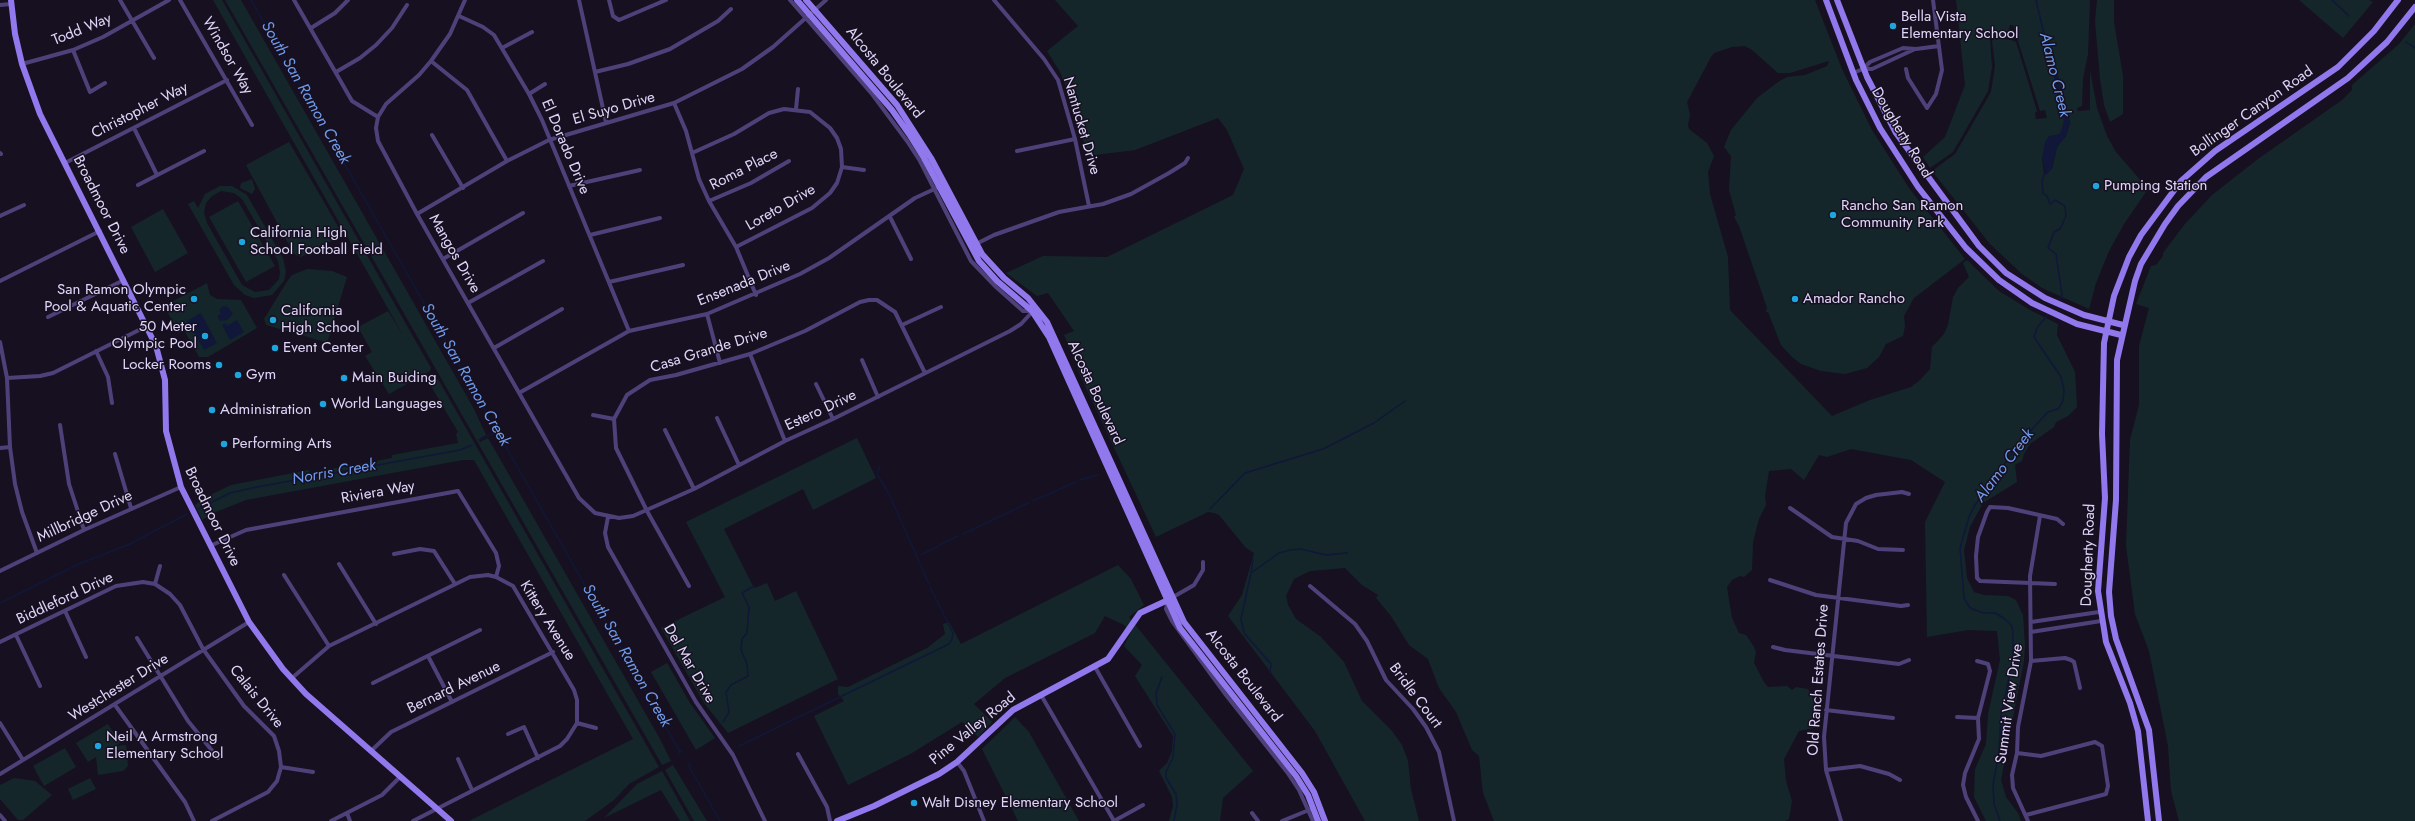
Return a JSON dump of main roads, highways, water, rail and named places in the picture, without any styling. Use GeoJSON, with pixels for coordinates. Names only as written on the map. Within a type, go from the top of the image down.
{"type":"FeatureCollection","features":[{"type":"Feature","properties":{"kind":"main road","name":"Alcosta Boulevard"},"geometry":{"type":"LineString","coordinates":[[797,0],[892,110],[924,158],[987,271],[1034,309],[1171,599],[1184,622],[1302,773],[1320,806],[1325,821]]}},
{"type":"Feature","properties":{"kind":"main road","name":"Alcosta Boulevard"},"geometry":{"type":"LineString","coordinates":[[806,0],[810,14]]}},
{"type":"Feature","properties":{"kind":"main road","name":"Dougherty Road"},"geometry":{"type":"LineString","coordinates":[[1826,0],[1853,73],[1880,128],[1918,188],[1970,253],[2014,292],[2049,313],[2077,324],[2121,335]]}},
{"type":"Feature","properties":{"kind":"main road","name":"Dougherty Road"},"geometry":{"type":"LineString","coordinates":[[1837,0],[1863,69],[1896,132],[1925,175],[1979,246],[2021,284],[2045,298],[2084,314],[2123,325],[2115,379],[2116,500],[2109,592],[2111,616],[2116,639],[2149,730],[2159,821]]}},
{"type":"Feature","properties":{"kind":"main road","name":"Bollinger Canyon Road"},"geometry":{"type":"LineString","coordinates":[[2107,321],[2114,296],[2129,257],[2150,220],[2181,180],[2215,151],[2338,67],[2374,31],[2398,0]]}},
{"type":"Feature","properties":{"kind":"main road","name":"Broadmoor Drive"},"geometry":{"type":"LineString","coordinates":[[11,2],[15,34],[22,64],[40,114],[148,326],[162,364],[166,431],[180,487],[249,622],[283,669],[306,694],[371,751],[399,778],[451,821]]}},
{"type":"Feature","properties":{"kind":"main road","name":"Bollinger Canyon Road"},"geometry":{"type":"LineString","coordinates":[[2123,325],[2141,264],[2153,242],[2178,206],[2206,177],[2348,78],[2387,42],[2415,7]]}},
{"type":"Feature","properties":{"kind":"main road","name":"Dougherty Road"},"geometry":{"type":"LineString","coordinates":[[2107,321],[2103,385],[2105,498],[2098,591],[2099,612],[2106,642],[2130,703],[2138,731],[2148,821]]}},
{"type":"Feature","properties":{"kind":"main road","name":"Alcosta Boulevard"},"geometry":{"type":"LineString","coordinates":[[1171,599],[1180,628],[1296,776],[1311,810],[1318,821]]}},
{"type":"Feature","properties":{"kind":"main road","name":"Pine Valley Road"},"geometry":{"type":"LineString","coordinates":[[838,821],[874,806],[939,774],[957,762],[1013,710],[1108,659],[1118,648],[1125,633],[1140,613],[1171,599]]}},
{"type":"Feature","properties":{"kind":"water"},"geometry":{"type":"Polygon","coordinates":[[[2047,45],[2056,65],[2065,109],[2069,114],[2070,123],[2066,136],[2057,147],[2052,169],[2046,175],[2042,158],[2045,142],[2049,136],[2060,134],[2064,122],[2047,45]]]}},
{"type":"Feature","properties":{"kind":"water"},"geometry":{"type":"Polygon","coordinates":[[[223,306],[228,307],[233,314],[227,320],[220,321],[217,316],[221,314],[219,310],[223,306]]]}},
{"type":"Feature","properties":{"kind":"water","name":"50 Meter Olympic Pool"},"geometry":{"type":"Polygon","coordinates":[[[201,313],[217,343],[204,350],[187,321],[201,313]]]}},
{"type":"Feature","properties":{"kind":"water"},"geometry":{"type":"Polygon","coordinates":[[[237,320],[244,332],[230,340],[222,325],[226,323],[227,326],[237,320]]]}},
{"type":"Feature","properties":{"kind":"waterway","name":"South San Ramon Creek"},"geometry":{"type":"LineString","coordinates":[[251,0],[679,750],[682,752]]}},
{"type":"Feature","properties":{"kind":"waterway","name":"Alamo Creek"},"geometry":{"type":"LineString","coordinates":[[2036,0],[2047,47]]}},
{"type":"Feature","properties":{"kind":"waterway"},"geometry":{"type":"LineString","coordinates":[[2332,0],[2349,16]]}},
{"type":"Feature","properties":{"kind":"waterway"},"geometry":{"type":"LineString","coordinates":[[2406,42],[2415,48]]}},
{"type":"Feature","properties":{"kind":"waterway","name":"Alamo Creek"},"geometry":{"type":"LineString","coordinates":[[2045,173],[2042,181],[2043,193],[2047,196],[2050,204],[2055,200],[2065,206],[2066,216],[2060,229],[2054,232],[2048,248],[2056,254],[2062,295],[2057,302]]}},
{"type":"Feature","properties":{"kind":"waterway","name":"Alamo Creek"},"geometry":{"type":"LineString","coordinates":[[2000,821],[1994,804],[1993,785],[1999,752],[2001,715],[2013,658],[2012,626],[2005,619],[1995,613],[1983,613],[1970,608],[1964,598],[1960,548],[1969,517],[1975,505],[2020,442],[2048,412],[2058,409],[2063,401],[2064,390],[2061,377],[2034,337],[2037,328],[2049,313]]}},
{"type":"Feature","properties":{"kind":"waterway"},"geometry":{"type":"LineString","coordinates":[[1210,509],[1245,473],[1323,449],[1374,423],[1405,401]]}},
{"type":"Feature","properties":{"kind":"waterway","name":"Norris Creek"},"geometry":{"type":"LineString","coordinates":[[479,440],[498,431]]}},
{"type":"Feature","properties":{"kind":"waterway","name":"Norris Creek"},"geometry":{"type":"LineString","coordinates":[[198,509],[230,493],[460,450],[472,445]]}},
{"type":"Feature","properties":{"kind":"waterway"},"geometry":{"type":"LineString","coordinates":[[880,466],[877,474],[889,494],[929,584]]}},
{"type":"Feature","properties":{"kind":"waterway"},"geometry":{"type":"LineString","coordinates":[[1080,480],[1098,475]]}},
{"type":"Feature","properties":{"kind":"waterway"},"geometry":{"type":"LineString","coordinates":[[1033,501],[1076,482]]}},
{"type":"Feature","properties":{"kind":"waterway"},"geometry":{"type":"LineString","coordinates":[[963,534],[1028,503]]}},
{"type":"Feature","properties":{"kind":"waterway","name":"Norris Creek"},"geometry":{"type":"LineString","coordinates":[[0,603],[79,564],[130,544],[187,514]]}},
{"type":"Feature","properties":{"kind":"waterway"},"geometry":{"type":"LineString","coordinates":[[939,545],[958,536]]}},
{"type":"Feature","properties":{"kind":"waterway"},"geometry":{"type":"LineString","coordinates":[[922,554],[937,547]]}},
{"type":"Feature","properties":{"kind":"waterway"},"geometry":{"type":"LineString","coordinates":[[1270,673],[1271,664],[1244,633],[1241,619],[1251,573],[1279,553],[1290,550],[1301,549],[1326,555],[1347,553]]}},
{"type":"Feature","properties":{"kind":"waterway"},"geometry":{"type":"LineString","coordinates":[[1251,573],[1253,559]]}},
{"type":"Feature","properties":{"kind":"waterway"},"geometry":{"type":"LineString","coordinates":[[723,722],[729,712],[726,692],[731,685],[748,676],[747,664],[741,650],[742,639],[747,633],[749,607],[742,593],[754,586]]}},
{"type":"Feature","properties":{"kind":"waterway"},"geometry":{"type":"LineString","coordinates":[[739,746],[949,644],[953,633],[930,587]]}},
{"type":"Feature","properties":{"kind":"waterway"},"geometry":{"type":"LineString","coordinates":[[1162,677],[1156,693],[1157,705],[1175,734],[1173,757],[1166,772],[1166,778],[1176,794],[1177,805],[1174,821]]}},
{"type":"Feature","properties":{"kind":"waterway","name":"South San Ramon Creek"},"geometry":{"type":"LineString","coordinates":[[689,763],[690,768],[720,821]]}},
{"type":"Feature","properties":{"kind":"place","name":"Bella Vista Elementary School"},"geometry":{"type":"Point","coordinates":[1893,26]}},
{"type":"Feature","properties":{"kind":"place","name":"Pumping Station"},"geometry":{"type":"Point","coordinates":[2096,186]}},
{"type":"Feature","properties":{"kind":"place","name":"Rancho San Ramon Community Park"},"geometry":{"type":"Point","coordinates":[1833,215]}},
{"type":"Feature","properties":{"kind":"place","name":"California High School Football Field"},"geometry":{"type":"Point","coordinates":[242,242]}},
{"type":"Feature","properties":{"kind":"place","name":"San Ramon Olympic Pool & Aquatic Center"},"geometry":{"type":"Point","coordinates":[194,299]}},
{"type":"Feature","properties":{"kind":"place","name":"Amador Rancho"},"geometry":{"type":"Point","coordinates":[1795,299]}},
{"type":"Feature","properties":{"kind":"place","name":"California High School"},"geometry":{"type":"Point","coordinates":[273,320]}},
{"type":"Feature","properties":{"kind":"place","name":"50 Meter Olympic Pool"},"geometry":{"type":"Point","coordinates":[205,336]}},
{"type":"Feature","properties":{"kind":"place","name":"Event Center"},"geometry":{"type":"Point","coordinates":[275,348]}},
{"type":"Feature","properties":{"kind":"place","name":"Locker Rooms"},"geometry":{"type":"Point","coordinates":[219,365]}},
{"type":"Feature","properties":{"kind":"place","name":"Gym"},"geometry":{"type":"Point","coordinates":[238,375]}},
{"type":"Feature","properties":{"kind":"place","name":"Main Buiding"},"geometry":{"type":"Point","coordinates":[344,378]}},
{"type":"Feature","properties":{"kind":"place","name":"World Languages"},"geometry":{"type":"Point","coordinates":[323,404]}},
{"type":"Feature","properties":{"kind":"place","name":"Administration"},"geometry":{"type":"Point","coordinates":[212,410]}},
{"type":"Feature","properties":{"kind":"place","name":"Performing Arts"},"geometry":{"type":"Point","coordinates":[224,444]}},
{"type":"Feature","properties":{"kind":"place","name":"Neil A Armstrong Elementary School"},"geometry":{"type":"Point","coordinates":[98,746]}},
{"type":"Feature","properties":{"kind":"place","name":"Walt Disney Elementary School"},"geometry":{"type":"Point","coordinates":[914,803]}}]}
